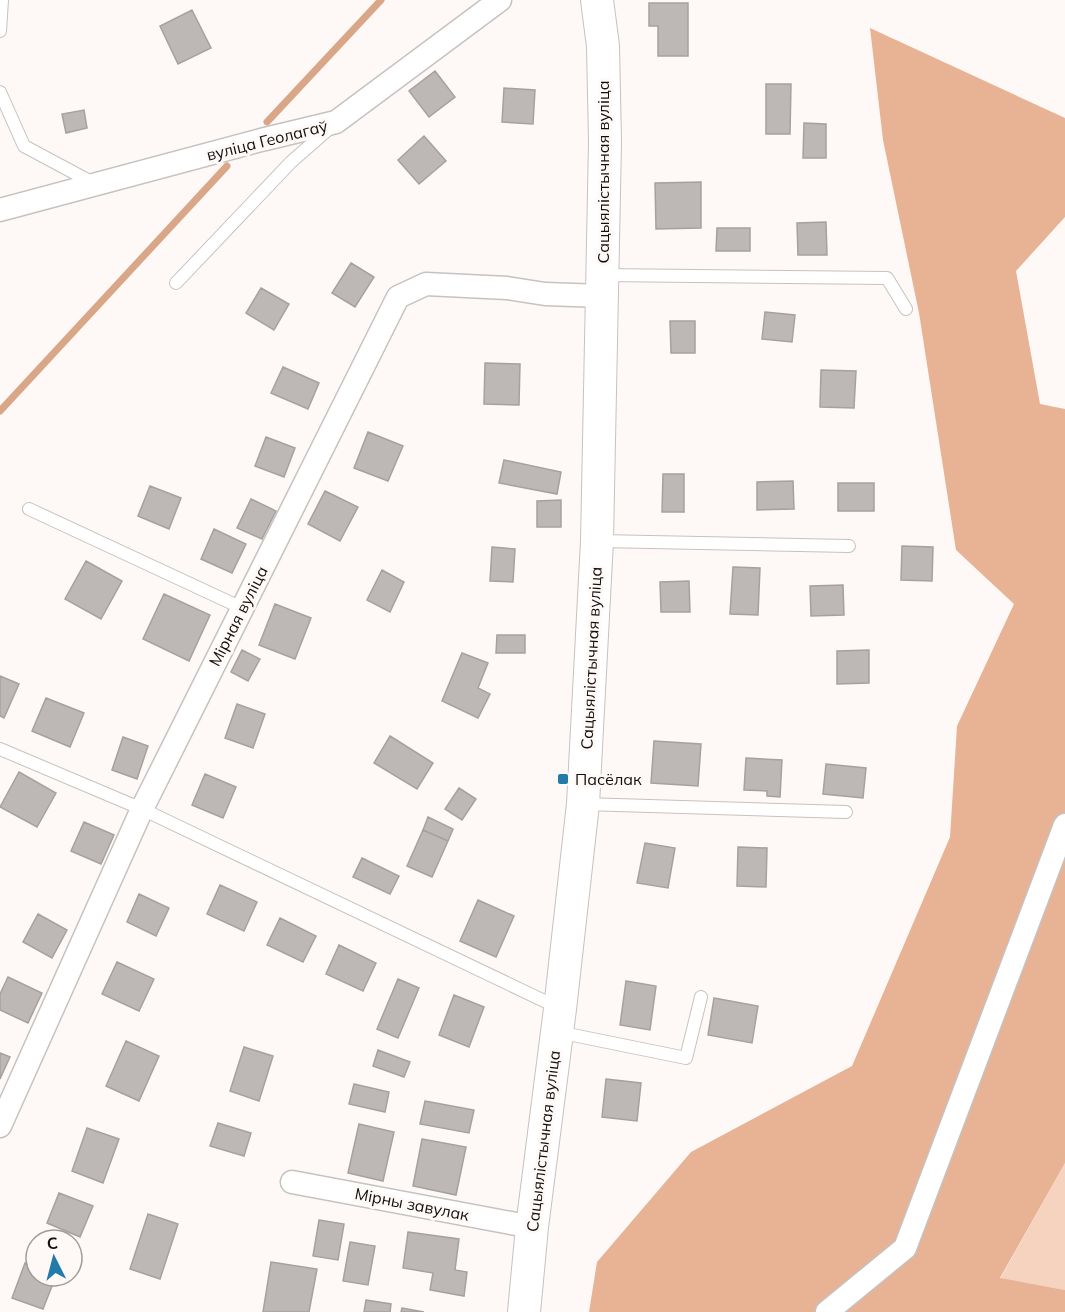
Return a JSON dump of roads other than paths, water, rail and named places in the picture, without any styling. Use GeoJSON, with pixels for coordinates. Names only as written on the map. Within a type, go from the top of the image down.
{"type":"FeatureCollection","features":[{"type":"Feature","properties":{"kind":"main road","name":"Сацыялістычная вуліца"},"geometry":{"type":"LineString","coordinates":[[524,1312],[532,1227],[583,804],[597,541],[605,142],[603,46],[597,0]]}},
{"type":"Feature","properties":{"kind":"street","name":"вуліца Геолагаў"},"geometry":{"type":"LineString","coordinates":[[0,210],[336,122],[500,0]]}},
{"type":"Feature","properties":{"kind":"street","name":"Мірная вуліца"},"geometry":{"type":"LineString","coordinates":[[0,1126],[142,808],[398,297],[426,284],[507,288],[545,294],[602,286]]}},
{"type":"Feature","properties":{"kind":"street"},"geometry":{"type":"LineString","coordinates":[[827,1312],[905,1248],[1065,825]]}},
{"type":"Feature","properties":{"kind":"street","name":"Мірны завулак"},"geometry":{"type":"LineString","coordinates":[[292,1182],[532,1227]]}},
{"type":"Feature","properties":{"kind":"lane"},"geometry":{"type":"LineString","coordinates":[[0,31],[2,0]]}},
{"type":"Feature","properties":{"kind":"lane"},"geometry":{"type":"LineString","coordinates":[[0,92],[24,147],[96,184]]}},
{"type":"Feature","properties":{"kind":"lane"},"geometry":{"type":"LineString","coordinates":[[176,283],[291,162],[336,122]]}},
{"type":"Feature","properties":{"kind":"lane"},"geometry":{"type":"LineString","coordinates":[[602,286],[887,278],[906,309]]}},
{"type":"Feature","properties":{"kind":"lane"},"geometry":{"type":"LineString","coordinates":[[29,509],[242,608]]}},
{"type":"Feature","properties":{"kind":"lane"},"geometry":{"type":"LineString","coordinates":[[597,541],[849,546]]}},
{"type":"Feature","properties":{"kind":"lane"},"geometry":{"type":"LineString","coordinates":[[0,749],[142,808],[558,1020],[686,1058],[701,997]]}},
{"type":"Feature","properties":{"kind":"lane"},"geometry":{"type":"LineString","coordinates":[[583,804],[846,812]]}},
{"type":"Feature","properties":{"kind":"waterway"},"geometry":{"type":"LineString","coordinates":[[267,122],[381,0]]}},
{"type":"Feature","properties":{"kind":"waterway"},"geometry":{"type":"LineString","coordinates":[[0,411],[227,166]]}},
{"type":"Feature","properties":{"kind":"place","name":"Пасёлак"},"geometry":{"type":"Point","coordinates":[563,779]}}]}
